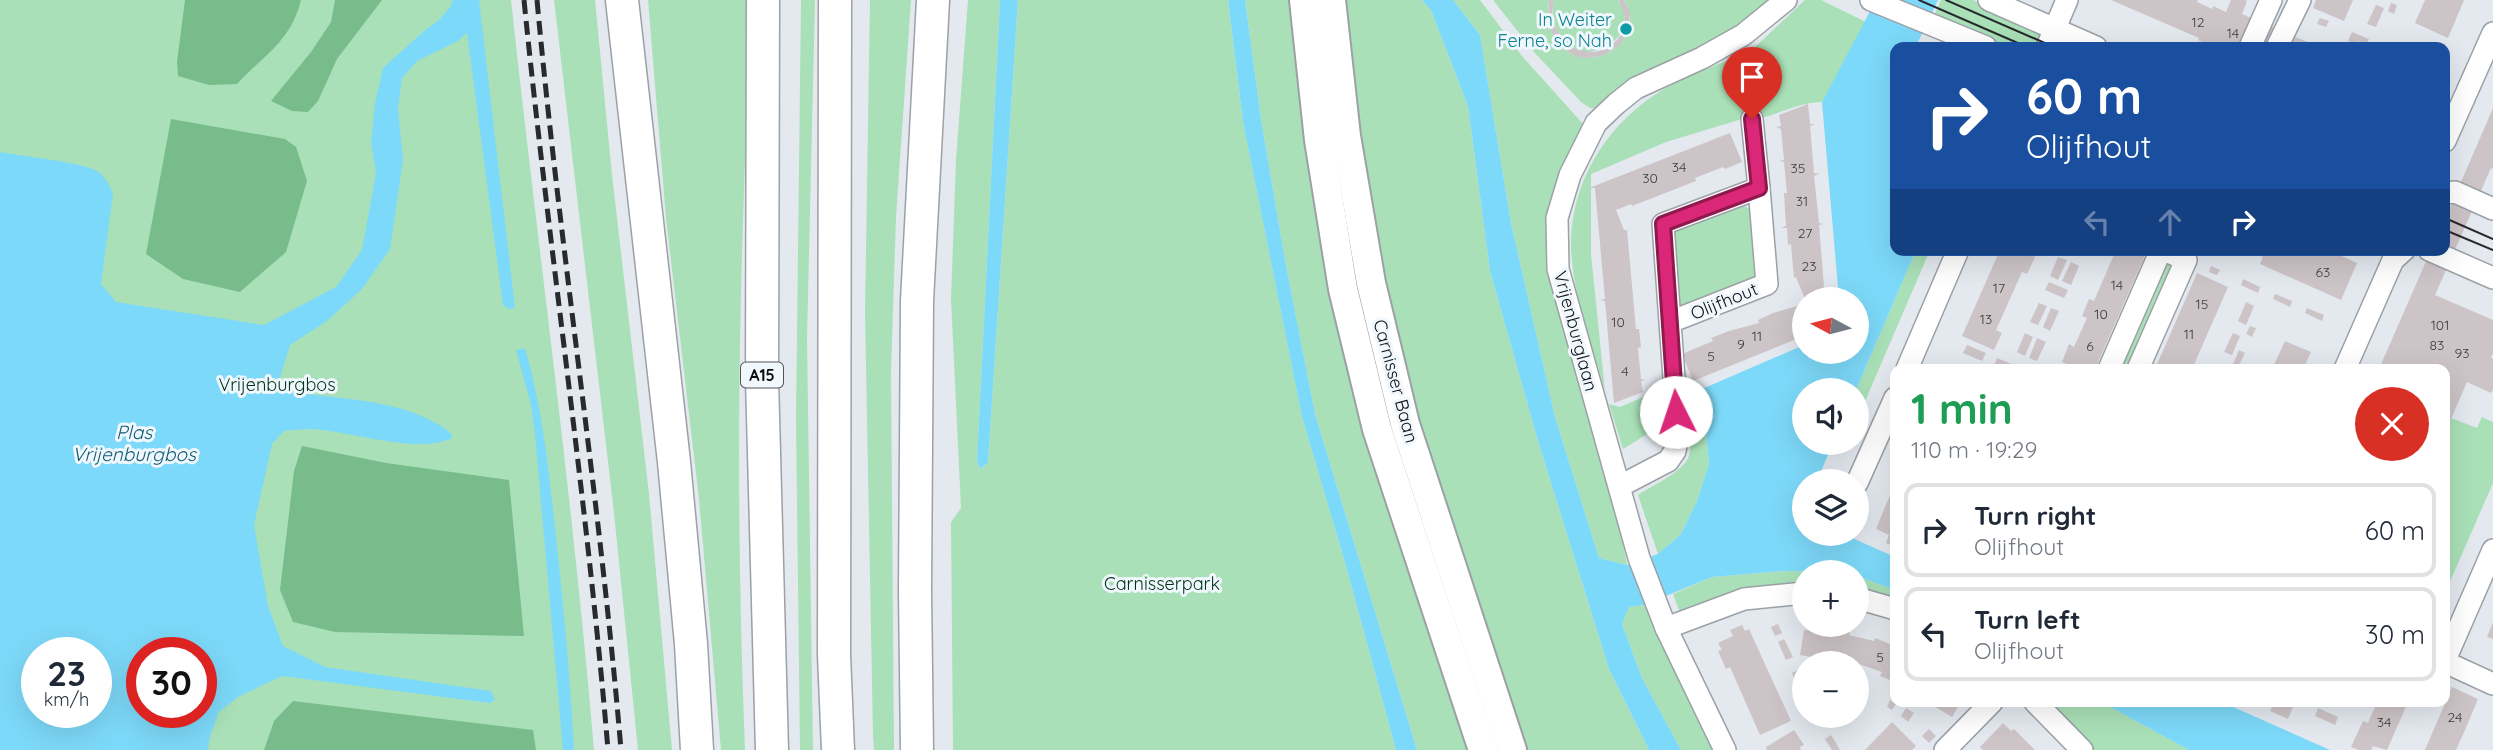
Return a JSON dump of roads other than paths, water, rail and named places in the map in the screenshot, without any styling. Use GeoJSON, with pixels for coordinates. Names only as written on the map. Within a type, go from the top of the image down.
{"type":"FeatureCollection","features":[{"type":"Feature","properties":{"kind":"highway","name":"A15"},"geometry":{"type":"LineString","coordinates":[[763,0],[762,379],[772,750]]}},
{"type":"Feature","properties":{"kind":"highway"},"geometry":{"type":"LineString","coordinates":[[835,0],[834,655],[838,750]]}},
{"type":"Feature","properties":{"kind":"highway"},"geometry":{"type":"LineString","coordinates":[[917,750],[916,301],[933,0]]}},
{"type":"Feature","properties":{"kind":"highway"},"geometry":{"type":"LineString","coordinates":[[624,9],[674,462],[691,644],[697,750]]}},
{"type":"Feature","properties":{"kind":"main road","name":"Carnisser Baan"},"geometry":{"type":"LineString","coordinates":[[1304,0],[1319,140],[1341,276],[1370,404],[1483,750]]}},
{"type":"Feature","properties":{"kind":"main road","name":"Carnisser Baan"},"geometry":{"type":"LineString","coordinates":[[1331,0],[1346,136],[1371,283],[1405,424],[1512,750]]}},
{"type":"Feature","properties":{"kind":"street","name":"Vrijenburglaan"},"geometry":{"type":"LineString","coordinates":[[1726,750],[1666,628],[1639,558],[1558,269],[1558,218],[1570,175],[1596,123],[1636,88],[1702,58],[1743,35],[1786,0]]}},
{"type":"Feature","properties":{"kind":"street"},"geometry":{"type":"LineString","coordinates":[[1989,0],[2051,38],[2071,42]]}},
{"type":"Feature","properties":{"kind":"street"},"geometry":{"type":"LineString","coordinates":[[2051,38],[2067,0]]}},
{"type":"Feature","properties":{"kind":"street"},"geometry":{"type":"LineString","coordinates":[[2252,42],[2273,0],[2298,5],[2280,42]]}},
{"type":"Feature","properties":{"kind":"street"},"geometry":{"type":"LineString","coordinates":[[1872,1],[1974,42]]}},
{"type":"Feature","properties":{"kind":"street"},"geometry":{"type":"LineString","coordinates":[[2450,130],[2493,33]]}},
{"type":"Feature","properties":{"kind":"street","name":"Olijfhout"},"geometry":{"type":"LineString","coordinates":[[1670,322],[1767,284],[1752,119]]}},
{"type":"Feature","properties":{"kind":"street","name":"Olijfhout"},"geometry":{"type":"LineString","coordinates":[[1620,486],[1668,461],[1675,451],[1678,434],[1663,224],[1759,188]]}},
{"type":"Feature","properties":{"kind":"street"},"geometry":{"type":"LineString","coordinates":[[2450,192],[2493,209]]}},
{"type":"Feature","properties":{"kind":"street"},"geometry":{"type":"LineString","coordinates":[[1910,364],[1955,256]]}},
{"type":"Feature","properties":{"kind":"street"},"geometry":{"type":"LineString","coordinates":[[2111,364],[2159,256]]}},
{"type":"Feature","properties":{"kind":"street"},"geometry":{"type":"LineString","coordinates":[[2140,364],[2188,256]]}},
{"type":"Feature","properties":{"kind":"street"},"geometry":{"type":"LineString","coordinates":[[2347,364],[2393,260],[2397,256]]}},
{"type":"Feature","properties":{"kind":"street"},"geometry":{"type":"LineString","coordinates":[[2443,256],[2493,278]]}},
{"type":"Feature","properties":{"kind":"street"},"geometry":{"type":"LineString","coordinates":[[1865,469],[1890,424]]}},
{"type":"Feature","properties":{"kind":"street"},"geometry":{"type":"LineString","coordinates":[[2450,649],[2493,550]]}},
{"type":"Feature","properties":{"kind":"street"},"geometry":{"type":"LineString","coordinates":[[1666,628],[1744,599],[1792,594]]}},
{"type":"Feature","properties":{"kind":"street"},"geometry":{"type":"LineString","coordinates":[[1869,601],[1890,608]]}},
{"type":"Feature","properties":{"kind":"street"},"geometry":{"type":"LineString","coordinates":[[2450,663],[2493,684]]}},
{"type":"Feature","properties":{"kind":"street"},"geometry":{"type":"LineString","coordinates":[[1945,750],[1987,707]]}},
{"type":"Feature","properties":{"kind":"street"},"geometry":{"type":"LineString","coordinates":[[2040,707],[2082,750]]}},
{"type":"Feature","properties":{"kind":"water","name":"Plas Vrijenburgbos"},"geometry":{"type":"Polygon","coordinates":[[[452,0],[479,0],[515,308],[509,309],[503,305],[467,33],[458,41],[417,61],[402,78],[398,109],[403,160],[390,249],[362,289],[327,321],[290,345],[279,381],[287,391],[372,402],[414,413],[451,433],[452,438],[438,443],[421,444],[312,429],[284,431],[272,444],[254,525],[268,606],[283,646],[325,667],[491,691],[495,700],[490,703],[282,676],[238,697],[219,712],[217,717],[217,637],[126,637],[126,728],[213,728],[208,750],[0,750],[0,152],[78,165],[97,171],[105,178],[113,193],[101,284],[116,302],[264,325],[336,287],[362,250],[376,173],[371,143],[375,103],[383,68],[439,20],[451,6],[452,0]]]}},
{"type":"Feature","properties":{"kind":"water"},"geometry":{"type":"Polygon","coordinates":[[[1000,0],[1018,0],[988,463],[980,469],[977,460],[1000,0]]]}},
{"type":"Feature","properties":{"kind":"water"},"geometry":{"type":"Polygon","coordinates":[[[1228,0],[1245,0],[1261,119],[1315,414],[1417,750],[1396,750],[1302,417],[1243,122],[1228,0]]]}},
{"type":"Feature","properties":{"kind":"water"},"geometry":{"type":"Polygon","coordinates":[[[1422,0],[1453,0],[1480,35],[1511,223],[1555,417],[1599,558],[1627,565],[1658,554],[1681,534],[1697,501],[1709,464],[1702,389],[1792,350],[1792,364],[1867,364],[1861,378],[1792,378],[1792,455],[1828,455],[1822,469],[1792,469],[1792,546],[1869,546],[1890,555],[1890,588],[1869,580],[1869,560],[1792,560],[1792,571],[1712,577],[1644,605],[1629,607],[1622,624],[1642,678],[1681,750],[1649,750],[1609,669],[1538,441],[1490,271],[1468,106],[1431,10],[1422,0]]]}},
{"type":"Feature","properties":{"kind":"water"},"geometry":{"type":"Polygon","coordinates":[[[1876,0],[1938,0],[1918,42],[1890,42],[1890,256],[1913,256],[1869,360],[1869,287],[1838,287],[1822,102],[1876,0]]]}},
{"type":"Feature","properties":{"kind":"water"},"geometry":{"type":"Polygon","coordinates":[[[525,348],[541,418],[548,465],[564,617],[574,750],[563,750],[535,435],[531,405],[516,350],[525,348]]]}},
{"type":"Feature","properties":{"kind":"water"},"geometry":{"type":"Polygon","coordinates":[[[2110,707],[2233,707],[2330,750],[2189,750],[2110,707]]]}},
{"type":"Feature","properties":{"kind":"tram line"},"geometry":{"type":"LineString","coordinates":[[1919,0],[2016,42]]}},
{"type":"Feature","properties":{"kind":"tram line"},"geometry":{"type":"LineString","coordinates":[[1946,0],[2043,42]]}},
{"type":"Feature","properties":{"kind":"tram line"},"geometry":{"type":"LineString","coordinates":[[2450,220],[2493,239]]}},
{"type":"Feature","properties":{"kind":"tram line"},"geometry":{"type":"LineString","coordinates":[[2450,232],[2493,250]]}},
{"type":"Feature","properties":{"kind":"railway"},"geometry":{"type":"LineString","coordinates":[[524,0],[590,562],[608,750]]}},
{"type":"Feature","properties":{"kind":"railway"},"geometry":{"type":"LineString","coordinates":[[537,0],[621,750]]}},
{"type":"Feature","properties":{"kind":"place","name":"In Weiter Ferne, so Nah"},"geometry":{"type":"Point","coordinates":[1626,29]}},
{"type":"Feature","properties":{"kind":"park label","name":"Vrijenburgbos"},"geometry":{"type":"Point","coordinates":[277,384]}},
{"type":"Feature","properties":{"kind":"park label","name":"Carnisserpark"},"geometry":{"type":"Point","coordinates":[1162,583]}}]}
